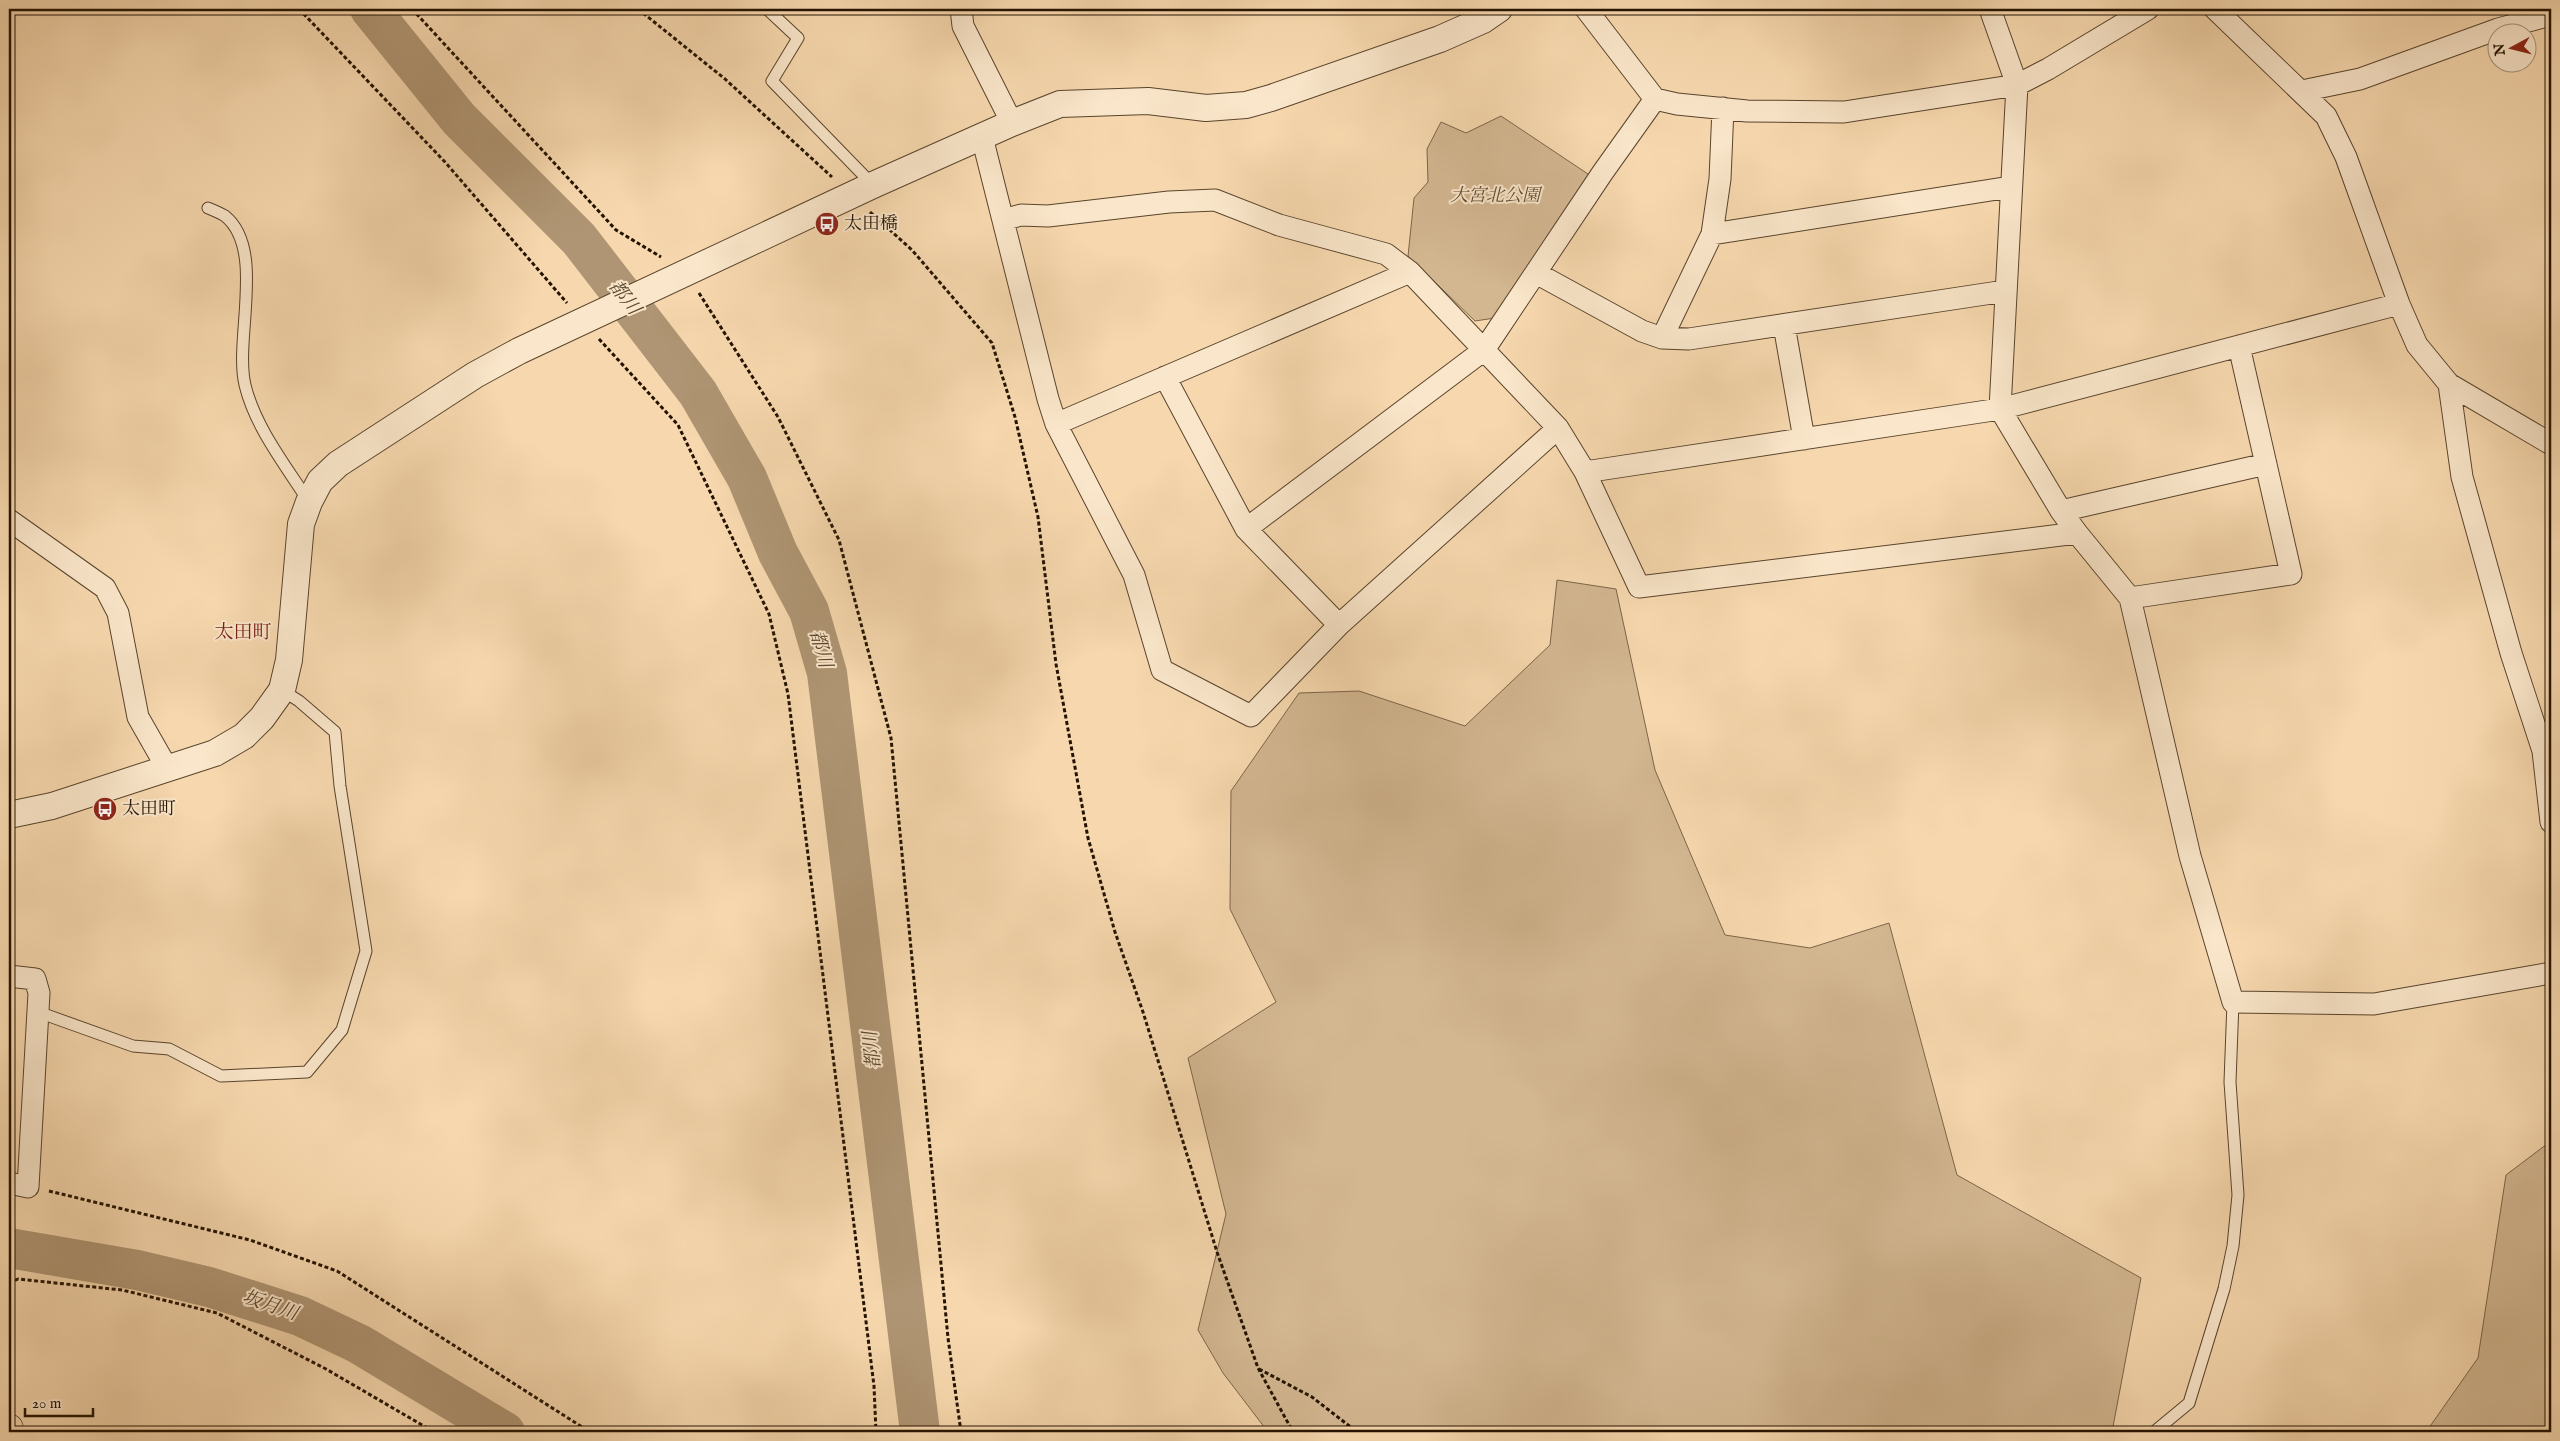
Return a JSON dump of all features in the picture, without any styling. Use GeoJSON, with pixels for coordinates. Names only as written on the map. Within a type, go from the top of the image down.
{"type":"FeatureCollection","features":[{"type":"Feature","properties":{"kind":"highway"},"geometry":{"type":"LineString","coordinates":[[9,1428],[10,1432]]}},
{"type":"Feature","properties":{"kind":"street"},"geometry":{"type":"LineString","coordinates":[[960,9],[963,26],[1012,123]]}},
{"type":"Feature","properties":{"kind":"street"},"geometry":{"type":"LineString","coordinates":[[9,815],[52,806],[215,753],[244,736],[262,718],[282,690],[288,660],[301,524],[309,502],[320,481],[346,459],[475,375],[583,321],[863,190],[1012,123],[1060,104],[1148,101],[1206,108],[1246,104],[1280,95],[1440,40],[1483,20],[1499,9]]}},
{"type":"Feature","properties":{"kind":"street"},"geometry":{"type":"LineString","coordinates":[[1586,9],[1655,99],[1677,104],[1723,108],[1844,112],[2017,85],[2048,69],[2148,9]]}},
{"type":"Feature","properties":{"kind":"street"},"geometry":{"type":"LineString","coordinates":[[1990,9],[2017,85],[2010,187],[2000,409],[2061,511],[2130,598],[2190,856],[2234,1002],[2374,1004],[2551,973]]}},
{"type":"Feature","properties":{"kind":"street"},"geometry":{"type":"LineString","coordinates":[[2214,9],[2326,116],[2346,157],[2399,304],[2417,345],[2449,384],[2551,444]]}},
{"type":"Feature","properties":{"kind":"street"},"geometry":{"type":"LineString","coordinates":[[2302,91],[2360,79],[2498,30],[2551,15]]}},
{"type":"Feature","properties":{"kind":"street"},"geometry":{"type":"LineString","coordinates":[[1246,529],[1484,350],[1655,99]]}},
{"type":"Feature","properties":{"kind":"street"},"geometry":{"type":"LineString","coordinates":[[1662,338],[1712,234],[1720,179],[1723,108]]}},
{"type":"Feature","properties":{"kind":"street"},"geometry":{"type":"LineString","coordinates":[[982,137],[1056,424],[1134,575],[1162,670],[1251,716],[1339,625],[1558,428]]}},
{"type":"Feature","properties":{"kind":"street"},"geometry":{"type":"LineString","coordinates":[[1712,234],[2010,187]]}},
{"type":"Feature","properties":{"kind":"street"},"geometry":{"type":"LineString","coordinates":[[1003,220],[1021,215],[1048,216],[1169,202],[1215,200],[1279,224],[1386,254],[1410,272],[1558,428],[1585,472],[1639,587],[2077,533]]}},
{"type":"Feature","properties":{"kind":"street"},"geometry":{"type":"LineString","coordinates":[[1056,424],[1410,272]]}},
{"type":"Feature","properties":{"kind":"street"},"geometry":{"type":"LineString","coordinates":[[1536,273],[1642,331],[1662,338],[1689,339],[2005,291]]}},
{"type":"Feature","properties":{"kind":"street"},"geometry":{"type":"LineString","coordinates":[[1585,472],[2000,409],[2399,304]]}},
{"type":"Feature","properties":{"kind":"street"},"geometry":{"type":"LineString","coordinates":[[1784,325],[1804,439]]}},
{"type":"Feature","properties":{"kind":"street"},"geometry":{"type":"LineString","coordinates":[[2130,598],[2291,574],[2239,346]]}},
{"type":"Feature","properties":{"kind":"street"},"geometry":{"type":"LineString","coordinates":[[1165,377],[1246,529],[1339,625]]}},
{"type":"Feature","properties":{"kind":"street"},"geometry":{"type":"LineString","coordinates":[[2449,384],[2462,477],[2511,653],[2543,751],[2551,822]]}},
{"type":"Feature","properties":{"kind":"street"},"geometry":{"type":"LineString","coordinates":[[2061,511],[2266,464]]}},
{"type":"Feature","properties":{"kind":"street"},"geometry":{"type":"LineString","coordinates":[[11,527],[105,588],[118,613],[138,717],[167,768]]}},
{"type":"Feature","properties":{"kind":"street"},"geometry":{"type":"LineString","coordinates":[[9,976],[35,979],[39,993],[18,1185]]}},
{"type":"Feature","properties":{"kind":"lane"},"geometry":{"type":"LineString","coordinates":[[767,9],[798,38],[772,81],[863,190]]}},
{"type":"Feature","properties":{"kind":"lane"},"geometry":{"type":"LineString","coordinates":[[208,208],[225,217],[239,234],[244,255],[248,291],[241,346],[245,385],[255,413],[309,502]]}},
{"type":"Feature","properties":{"kind":"lane"},"geometry":{"type":"LineString","coordinates":[[38,1012],[133,1046],[169,1049],[222,1076],[307,1072],[342,1030],[366,952],[340,786],[335,732],[299,701],[282,690]]}},
{"type":"Feature","properties":{"kind":"lane"},"geometry":{"type":"LineString","coordinates":[[2154,1432],[2189,1403],[2224,1290],[2233,1246],[2238,1195],[2230,1082],[2234,1002]]}},
{"type":"Feature","properties":{"kind":"path"},"geometry":{"type":"LineString","coordinates":[[299,9],[445,162],[583,321],[678,425],[769,614],[788,694],[874,1386],[876,1432]]}},
{"type":"Feature","properties":{"kind":"path"},"geometry":{"type":"LineString","coordinates":[[412,9],[616,230],[687,273],[778,417],[839,540],[891,738],[948,1338],[961,1432]]}},
{"type":"Feature","properties":{"kind":"path"},"geometry":{"type":"LineString","coordinates":[[638,9],[863,190],[992,343],[1014,417],[1038,517],[1056,664],[1088,838],[1115,932],[1217,1252],[1258,1368],[1293,1432]]}},
{"type":"Feature","properties":{"kind":"path"},"geometry":{"type":"LineString","coordinates":[[18,1185],[250,1240],[337,1271],[590,1432]]}},
{"type":"Feature","properties":{"kind":"path"},"geometry":{"type":"LineString","coordinates":[[9,1283],[18,1279],[122,1290],[217,1313],[326,1369],[434,1432]]}},
{"type":"Feature","properties":{"kind":"path"},"geometry":{"type":"LineString","coordinates":[[1258,1368],[1312,1396],[1357,1432]]}},
{"type":"Feature","properties":{"kind":"green space","name":"大宮北公園"},"geometry":{"type":"Polygon","coordinates":[[[1501,116],[1591,176],[1495,318],[1475,321],[1408,256],[1414,198],[1428,182],[1427,149],[1441,122],[1466,133],[1501,116]]]}},
{"type":"Feature","properties":{"kind":"green space"},"geometry":{"type":"Polygon","coordinates":[[[1557,580],[1616,589],[1655,770],[1725,935],[1810,948],[1889,923],[1957,1175],[2141,1278],[2112,1432],[1268,1432],[1223,1373],[1198,1330],[1226,1214],[1188,1058],[1276,1002],[1230,909],[1231,791],[1299,693],[1359,691],[1465,726],[1550,645],[1557,580]]]}},
{"type":"Feature","properties":{"kind":"green space"},"geometry":{"type":"Polygon","coordinates":[[[2551,1141],[2551,1432],[2426,1432],[2478,1358],[2506,1175],[2551,1141]]]}},
{"type":"Feature","properties":{"kind":"waterway","name":"都川"},"geometry":{"type":"LineString","coordinates":[[370,9],[459,119],[579,239],[698,393],[747,478],[778,553],[809,611],[827,673],[920,1432]]}},
{"type":"Feature","properties":{"kind":"waterway","name":"坂月川"},"geometry":{"type":"LineString","coordinates":[[9,1248],[137,1270],[209,1287],[300,1316],[359,1344],[505,1432]]}},
{"type":"Feature","properties":{"kind":"place","name":"太田橋"},"geometry":{"type":"Point","coordinates":[827,224]}},
{"type":"Feature","properties":{"kind":"place","name":"太田町"},"geometry":{"type":"Point","coordinates":[105,809]}},
{"type":"Feature","properties":{"kind":"district","name":"太田町"},"geometry":{"type":"Point","coordinates":[243,633]}}]}
